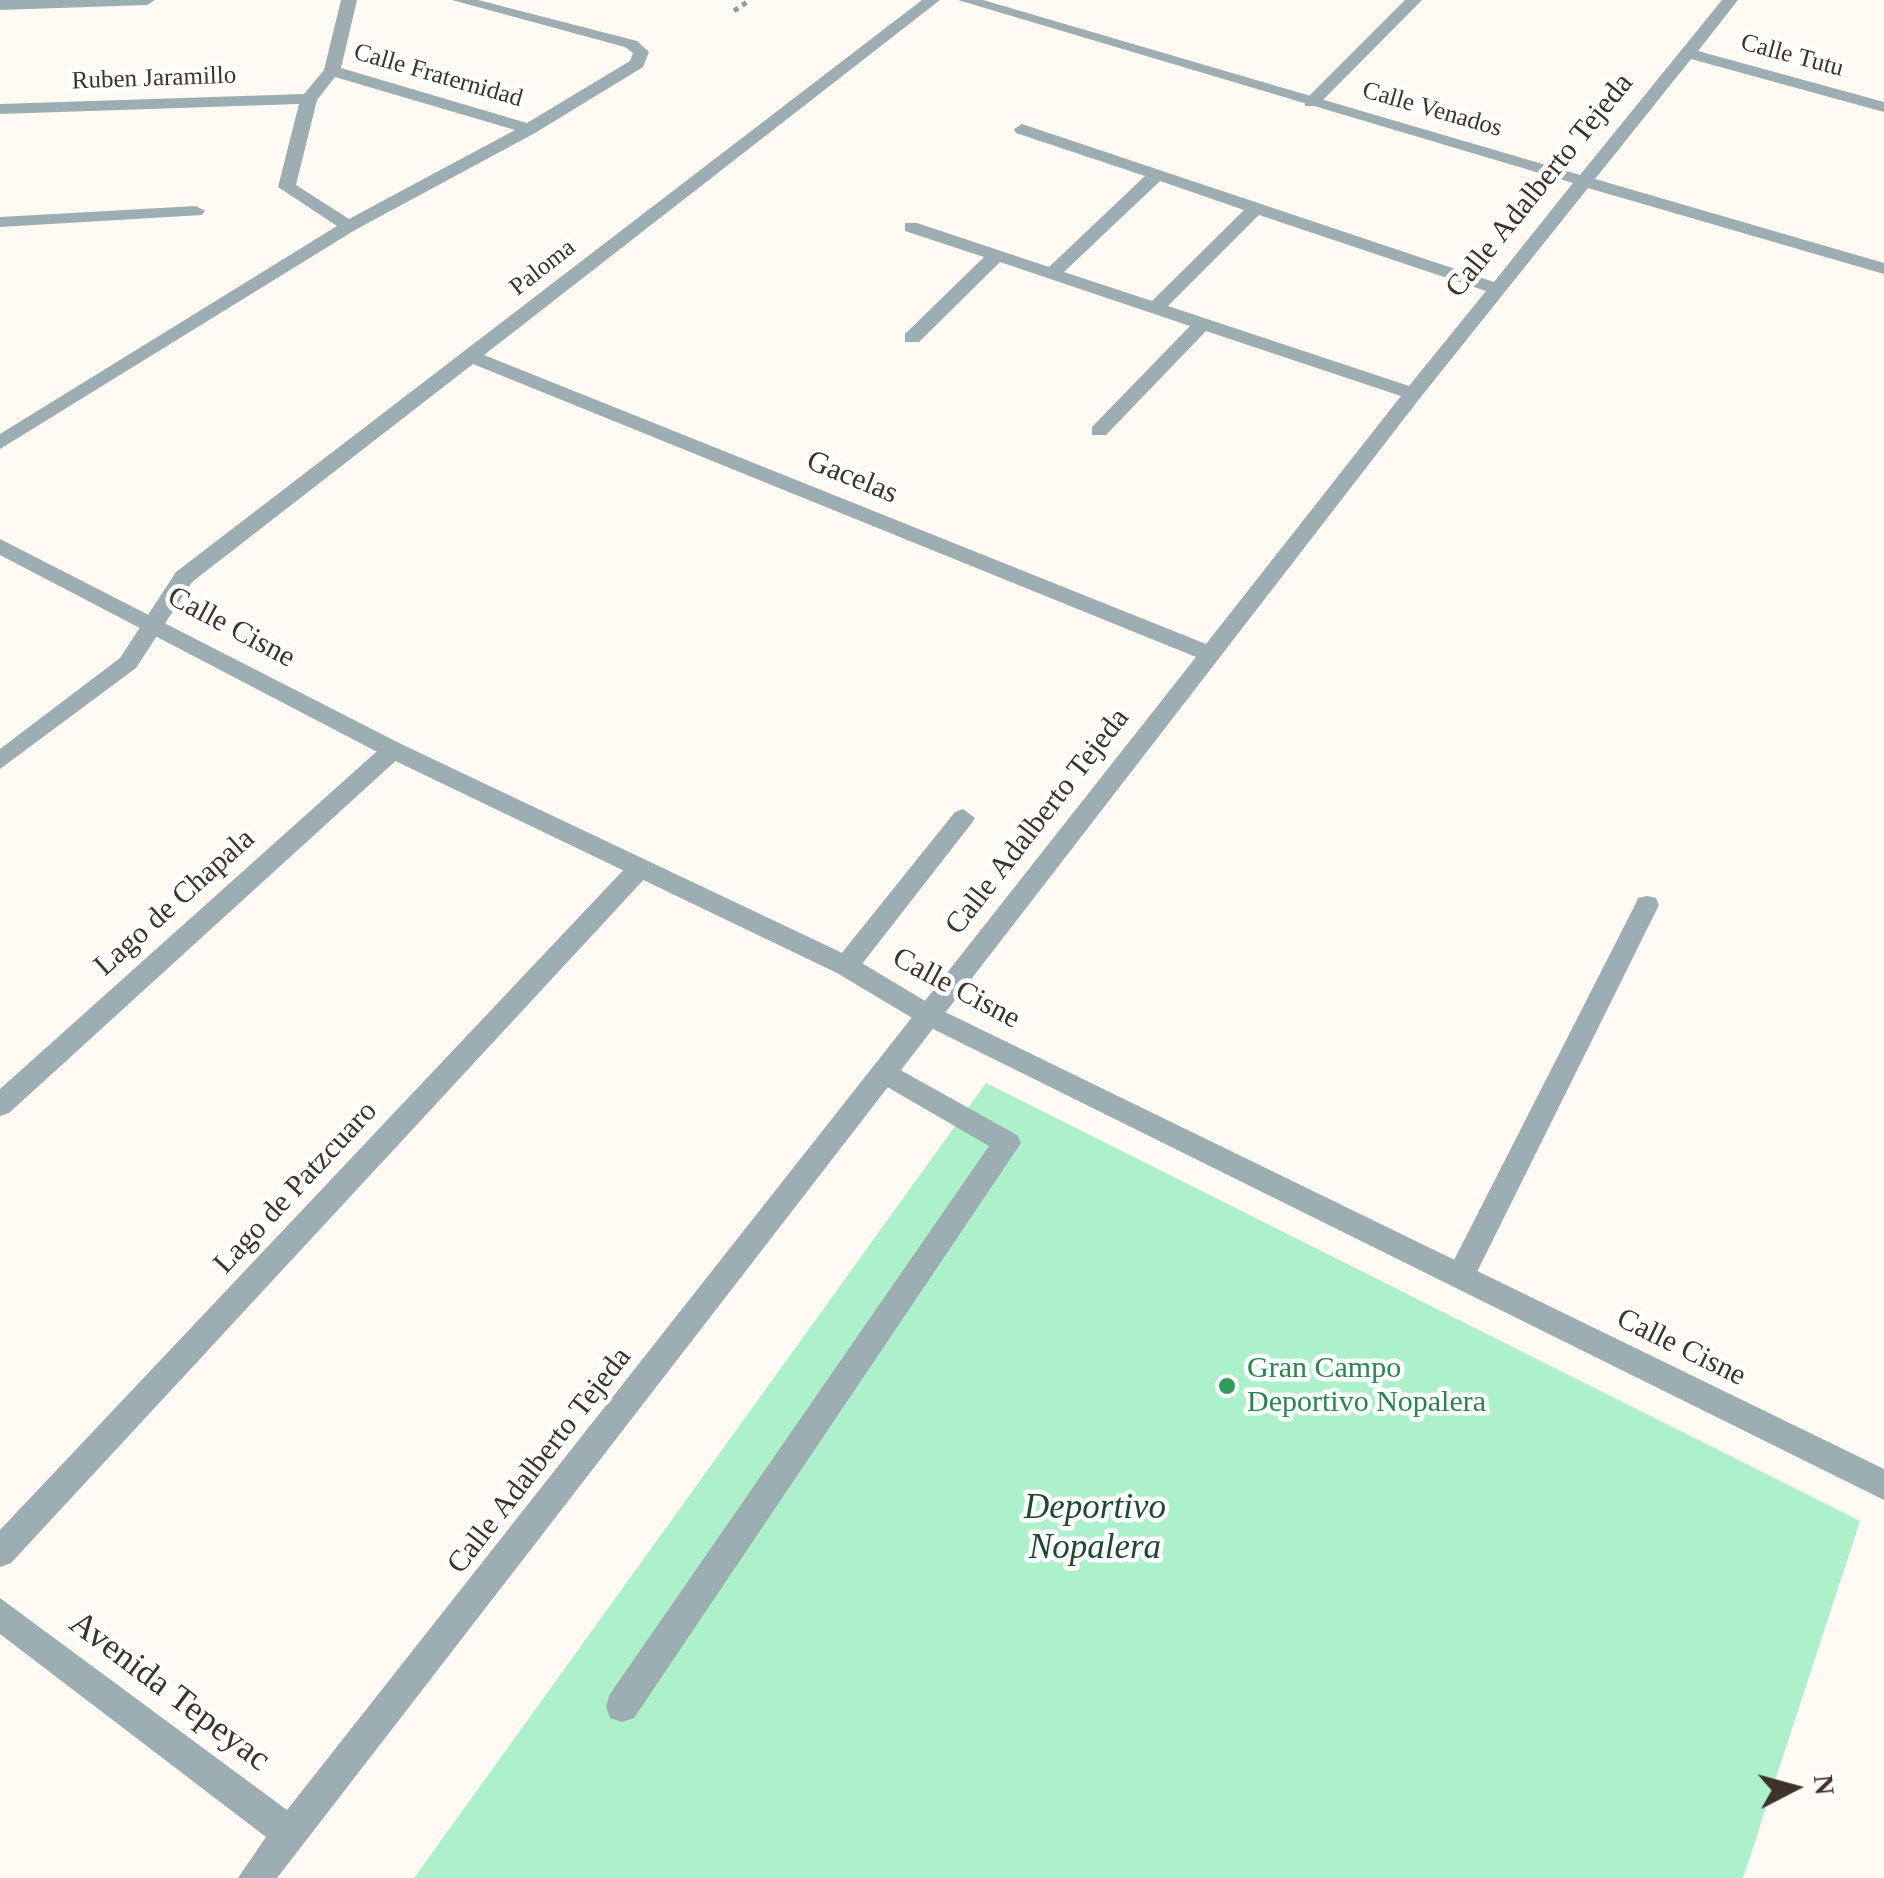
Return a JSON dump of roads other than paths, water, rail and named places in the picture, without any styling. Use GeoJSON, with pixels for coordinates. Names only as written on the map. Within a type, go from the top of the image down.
{"type":"FeatureCollection","features":[{"type":"Feature","properties":{"kind":"street"},"geometry":{"type":"LineString","coordinates":[[0,5],[148,0]]}},
{"type":"Feature","properties":{"kind":"street"},"geometry":{"type":"LineString","coordinates":[[348,226],[287,188],[309,99],[332,71],[349,0]]}},
{"type":"Feature","properties":{"kind":"street"},"geometry":{"type":"LineString","coordinates":[[0,443],[348,226],[529,129],[637,64],[641,52],[631,44],[460,0]]}},
{"type":"Feature","properties":{"kind":"street","name":"Paloma"},"geometry":{"type":"LineString","coordinates":[[155,625],[184,577],[932,0]]}},
{"type":"Feature","properties":{"kind":"street","name":"Calle Venados"},"geometry":{"type":"LineString","coordinates":[[966,0],[1884,269]]}},
{"type":"Feature","properties":{"kind":"street"},"geometry":{"type":"LineString","coordinates":[[1312,103],[1414,0]]}},
{"type":"Feature","properties":{"kind":"street","name":"Calle Adalberto Tejeda"},"geometry":{"type":"LineString","coordinates":[[255,1878],[1414,394],[1730,0]]}},
{"type":"Feature","properties":{"kind":"street","name":"Calle Tutu"},"geometry":{"type":"LineString","coordinates":[[1688,54],[1884,106]]}},
{"type":"Feature","properties":{"kind":"street","name":"Calle Fraternidad"},"geometry":{"type":"LineString","coordinates":[[332,71],[529,129]]}},
{"type":"Feature","properties":{"kind":"street","name":"Ruben Jaramillo"},"geometry":{"type":"LineString","coordinates":[[0,109],[309,99]]}},
{"type":"Feature","properties":{"kind":"street"},"geometry":{"type":"LineString","coordinates":[[1022,130],[1498,289]]}},
{"type":"Feature","properties":{"kind":"street"},"geometry":{"type":"LineString","coordinates":[[1054,272],[1155,176]]}},
{"type":"Feature","properties":{"kind":"street"},"geometry":{"type":"LineString","coordinates":[[1156,308],[1256,209]]}},
{"type":"Feature","properties":{"kind":"street"},"geometry":{"type":"LineString","coordinates":[[0,222],[196,211]]}},
{"type":"Feature","properties":{"kind":"street"},"geometry":{"type":"LineString","coordinates":[[911,227],[1414,394]]}},
{"type":"Feature","properties":{"kind":"street"},"geometry":{"type":"LineString","coordinates":[[912,338],[997,255]]}},
{"type":"Feature","properties":{"kind":"street"},"geometry":{"type":"LineString","coordinates":[[1099,432],[1202,324]]}},
{"type":"Feature","properties":{"kind":"street","name":"Gacelas"},"geometry":{"type":"LineString","coordinates":[[470,356],[1212,655]]}},
{"type":"Feature","properties":{"kind":"street","name":"Calle Cisne"},"geometry":{"type":"LineString","coordinates":[[0,546],[393,750],[846,966],[928,1015],[1884,1485]]}},
{"type":"Feature","properties":{"kind":"street"},"geometry":{"type":"LineString","coordinates":[[0,761],[128,663],[155,625]]}},
{"type":"Feature","properties":{"kind":"street","name":"Lago de Chapala"},"geometry":{"type":"LineString","coordinates":[[0,1106],[393,750]]}},
{"type":"Feature","properties":{"kind":"street"},"geometry":{"type":"LineString","coordinates":[[846,966],[963,818]]}},
{"type":"Feature","properties":{"kind":"street","name":"Lago de Patzcuaro"},"geometry":{"type":"LineString","coordinates":[[0,1552],[640,869]]}},
{"type":"Feature","properties":{"kind":"street"},"geometry":{"type":"LineString","coordinates":[[1461,1275],[1648,904]]}},
{"type":"Feature","properties":{"kind":"street"},"geometry":{"type":"LineString","coordinates":[[622,1706],[1006,1143],[886,1073]]}},
{"type":"Feature","properties":{"kind":"street","name":"Avenida Tepeyac"},"geometry":{"type":"LineString","coordinates":[[0,1614],[289,1833]]}},
{"type":"Feature","properties":{"kind":"place","name":"Gran Campo Deportivo Nopalera"},"geometry":{"type":"Point","coordinates":[1227,1386]}},
{"type":"Feature","properties":{"kind":"park label","name":"Deportivo Nopalera"},"geometry":{"type":"Point","coordinates":[1095,1529]}}]}
